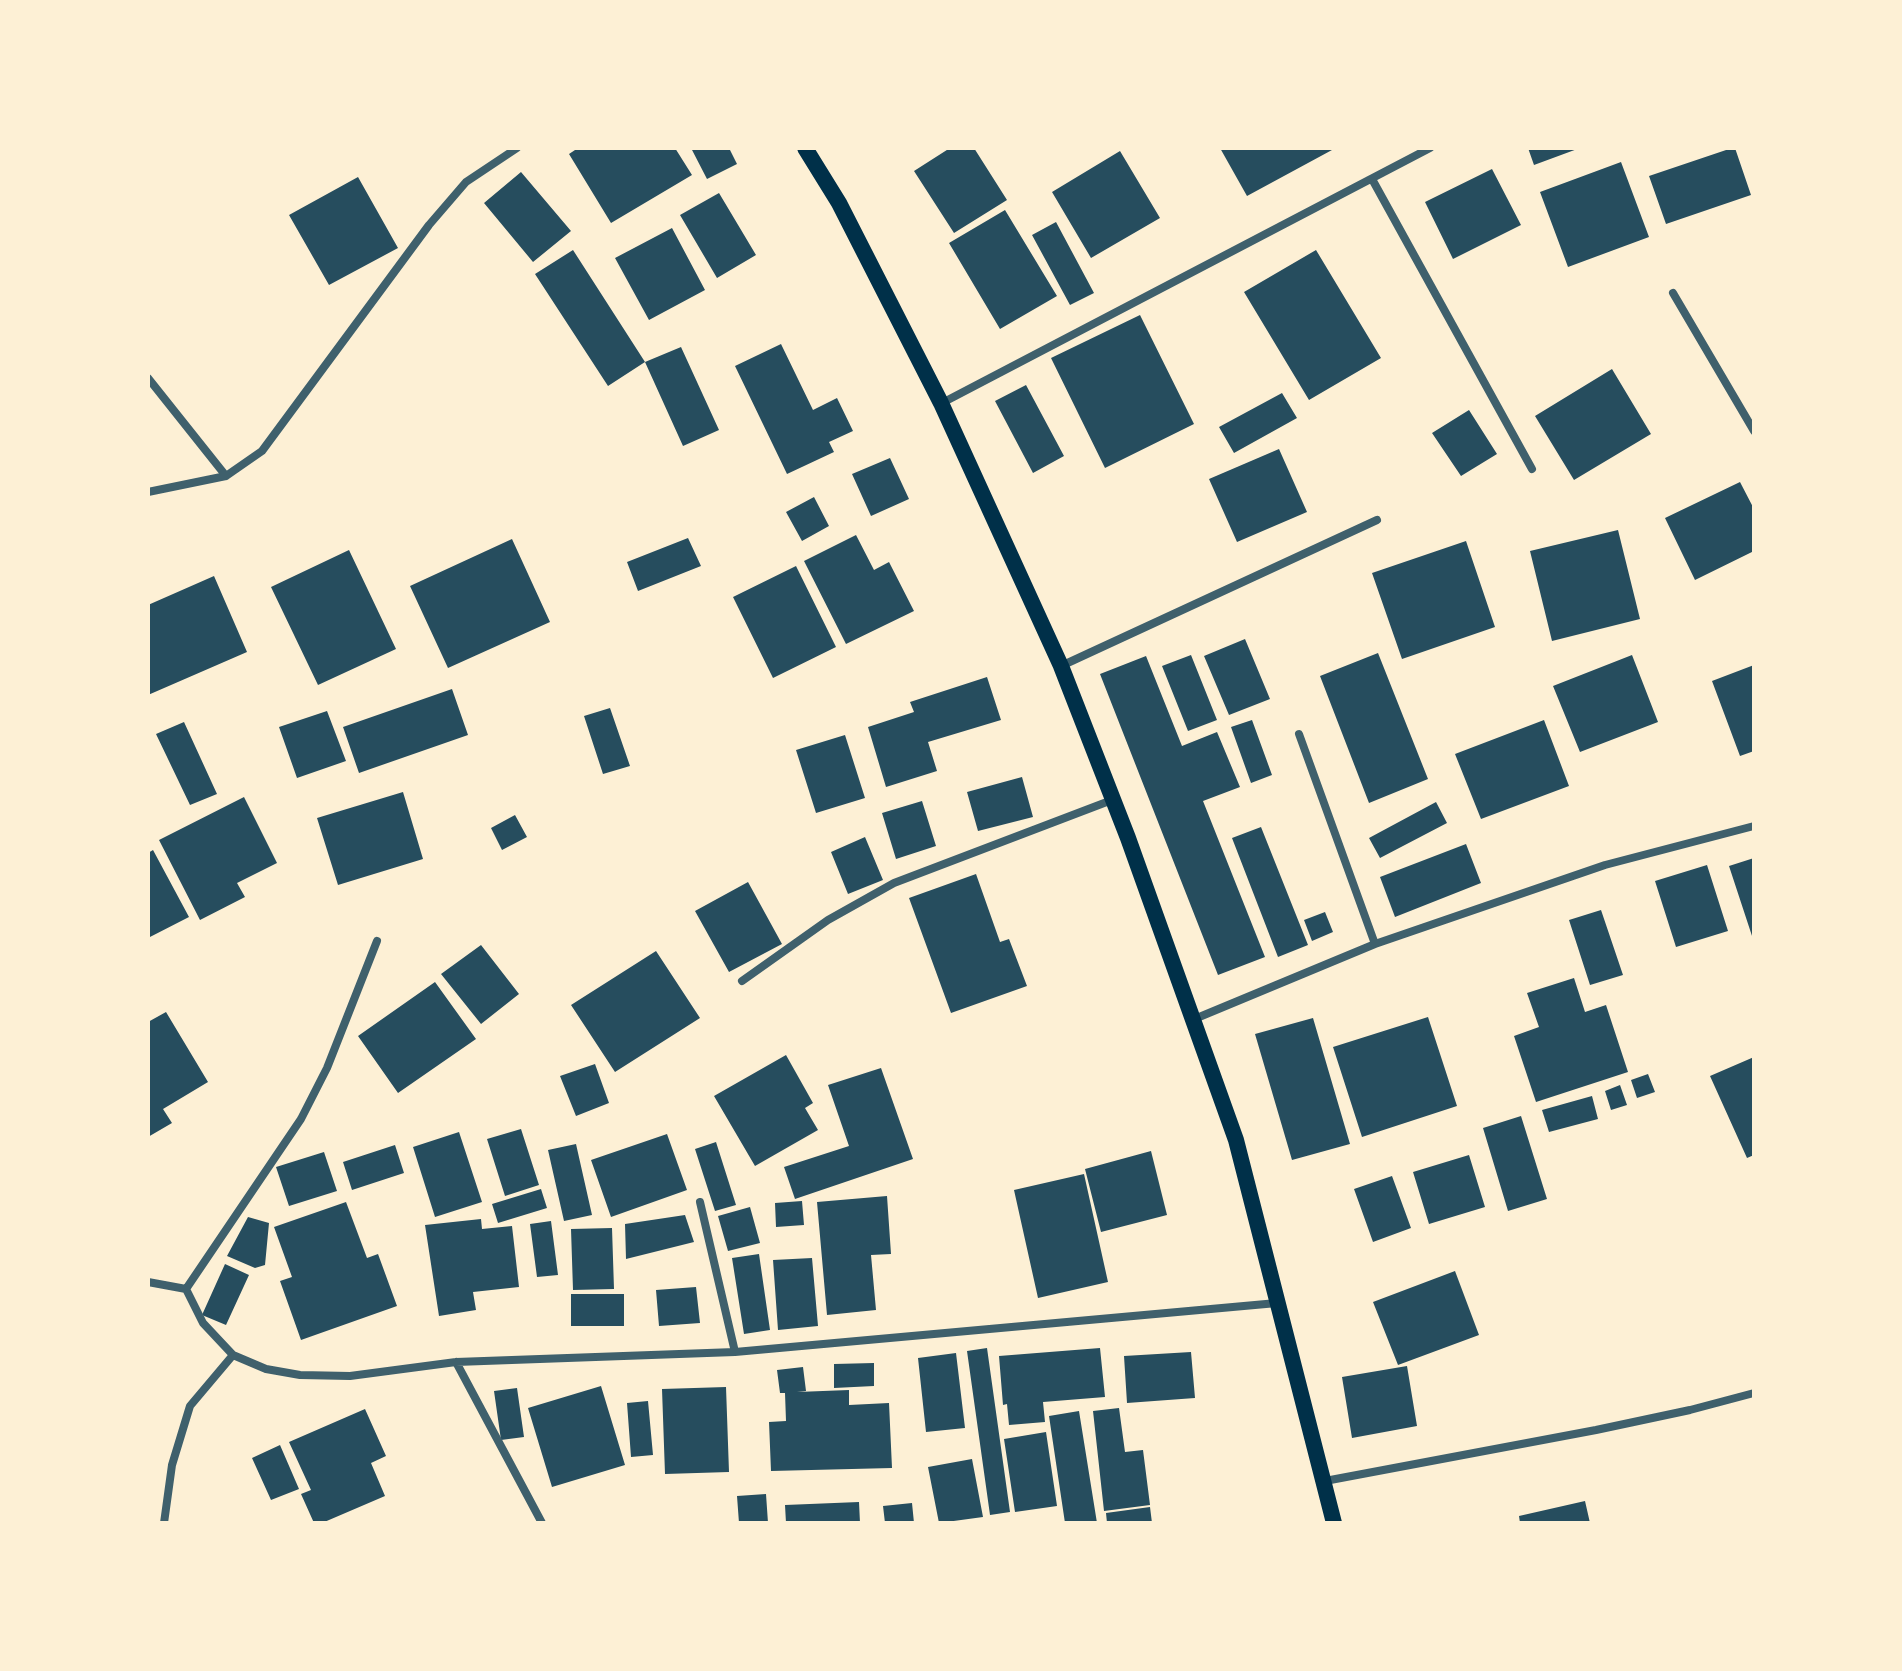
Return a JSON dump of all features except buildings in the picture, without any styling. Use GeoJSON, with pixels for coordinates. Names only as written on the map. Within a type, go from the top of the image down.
{"type":"FeatureCollection","features":[{"type":"Feature","properties":{"kind":"main road"},"geometry":{"type":"LineString","coordinates":[[805,148],[839,203],[941,403],[1061,666],[1236,1140],[1334,1523]]}},
{"type":"Feature","properties":{"kind":"street"},"geometry":{"type":"LineString","coordinates":[[148,492],[226,476],[262,451],[429,225],[466,182],[517,148]]}},
{"type":"Feature","properties":{"kind":"street"},"geometry":{"type":"LineString","coordinates":[[941,403],[1429,148]]}},
{"type":"Feature","properties":{"kind":"street"},"geometry":{"type":"LineString","coordinates":[[1372,179],[1532,469]]}},
{"type":"Feature","properties":{"kind":"street"},"geometry":{"type":"LineString","coordinates":[[1673,293],[1754,431]]}},
{"type":"Feature","properties":{"kind":"street"},"geometry":{"type":"LineString","coordinates":[[148,378],[226,476]]}},
{"type":"Feature","properties":{"kind":"street"},"geometry":{"type":"LineString","coordinates":[[1061,666],[1377,520]]}},
{"type":"Feature","properties":{"kind":"street"},"geometry":{"type":"LineString","coordinates":[[1299,734],[1375,944]]}},
{"type":"Feature","properties":{"kind":"street"},"geometry":{"type":"LineString","coordinates":[[742,981],[828,920],[894,883],[1112,800]]}},
{"type":"Feature","properties":{"kind":"street"},"geometry":{"type":"LineString","coordinates":[[1192,1020],[1375,944],[1605,865],[1754,826]]}},
{"type":"Feature","properties":{"kind":"street"},"geometry":{"type":"LineString","coordinates":[[186,1289],[301,1119],[327,1068],[377,941]]}},
{"type":"Feature","properties":{"kind":"street"},"geometry":{"type":"LineString","coordinates":[[700,1202],[735,1352]]}},
{"type":"Feature","properties":{"kind":"street"},"geometry":{"type":"LineString","coordinates":[[148,1282],[186,1289]]}},
{"type":"Feature","properties":{"kind":"street"},"geometry":{"type":"LineString","coordinates":[[186,1289],[203,1323],[233,1355],[266,1369],[300,1375],[350,1376],[456,1362],[735,1352],[1280,1303]]}},
{"type":"Feature","properties":{"kind":"street"},"geometry":{"type":"LineString","coordinates":[[164,1523],[172,1465],[190,1406],[233,1355]]}},
{"type":"Feature","properties":{"kind":"street"},"geometry":{"type":"LineString","coordinates":[[456,1362],[542,1523]]}},
{"type":"Feature","properties":{"kind":"street"},"geometry":{"type":"LineString","coordinates":[[1325,1481],[1596,1430],[1754,1393]]}}]}
